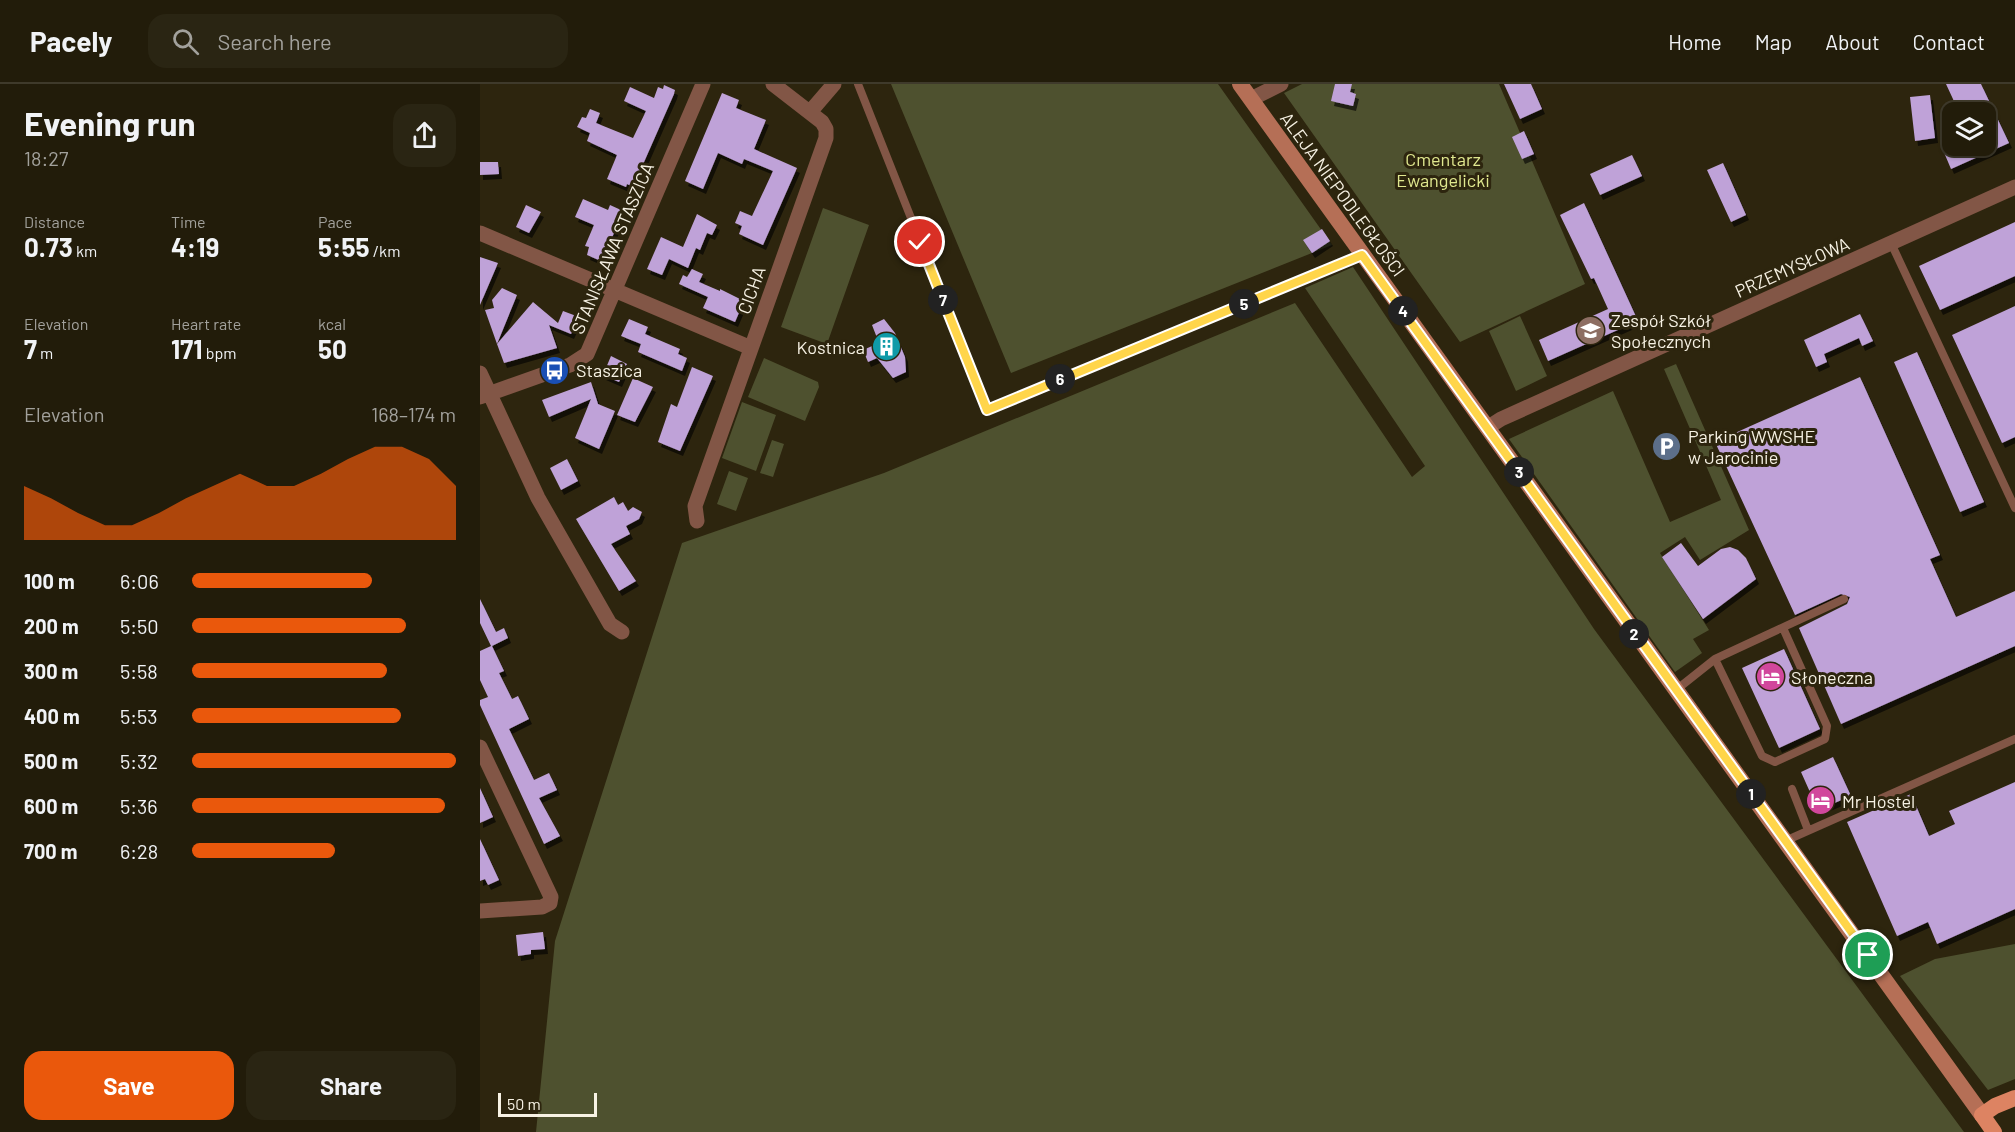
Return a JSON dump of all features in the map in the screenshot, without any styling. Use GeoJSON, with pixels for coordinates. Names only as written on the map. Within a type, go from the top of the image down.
{"type":"FeatureCollection","features":[{"type":"Feature","properties":{"kind":"main road","name":"ALEJA NIEPODLEGŁOŚCI"},"geometry":{"type":"LineString","coordinates":[[1240,84],[1982,1115]]}},
{"type":"Feature","properties":{"kind":"main road"},"geometry":{"type":"LineString","coordinates":[[1994,1132],[1982,1115],[1995,1106],[2015,1098]]}},
{"type":"Feature","properties":{"kind":"street","name":"STANISŁAWA STASZICA"},"geometry":{"type":"LineString","coordinates":[[484,395],[580,360],[591,347],[703,84]]}},
{"type":"Feature","properties":{"kind":"street","name":"CICHA"},"geometry":{"type":"LineString","coordinates":[[697,521],[695,506],[826,138],[826,129],[822,122],[773,84]]}},
{"type":"Feature","properties":{"kind":"street"},"geometry":{"type":"LineString","coordinates":[[810,112],[834,84]]}},
{"type":"Feature","properties":{"kind":"street"},"geometry":{"type":"LineString","coordinates":[[1251,99],[1281,84]]}},
{"type":"Feature","properties":{"kind":"street","name":"PRZEMYSŁOWA"},"geometry":{"type":"LineString","coordinates":[[1487,428],[1501,419],[2015,187]]}},
{"type":"Feature","properties":{"kind":"street"},"geometry":{"type":"LineString","coordinates":[[480,233],[751,348]]}},
{"type":"Feature","properties":{"kind":"street"},"geometry":{"type":"LineString","coordinates":[[480,373],[484,395],[538,498],[610,624],[622,632]]}},
{"type":"Feature","properties":{"kind":"street"},"geometry":{"type":"LineString","coordinates":[[480,747],[549,892],[550,903],[542,907],[480,911]]}},
{"type":"Feature","properties":{"kind":"lane"},"geometry":{"type":"LineString","coordinates":[[858,84],[987,410],[1362,255]]}},
{"type":"Feature","properties":{"kind":"lane"},"geometry":{"type":"LineString","coordinates":[[1891,243],[2015,508]]}},
{"type":"Feature","properties":{"kind":"lane"},"geometry":{"type":"LineString","coordinates":[[1676,690],[1715,659],[1844,600]]}},
{"type":"Feature","properties":{"kind":"lane"},"geometry":{"type":"LineString","coordinates":[[1715,659],[1762,756],[1775,762],[1825,739],[1827,726],[1783,628]]}},
{"type":"Feature","properties":{"kind":"lane"},"geometry":{"type":"LineString","coordinates":[[1785,841],[2015,739]]}},
{"type":"Feature","properties":{"kind":"lane"},"geometry":{"type":"LineString","coordinates":[[1792,789],[1808,830]]}},
{"type":"Feature","properties":{"kind":"green space"},"geometry":{"type":"Polygon","coordinates":[[[891,84],[1218,84],[1332,245],[1011,373],[891,84]]]}},
{"type":"Feature","properties":{"kind":"green space","name":"Cmentarz Ewangelicki"},"geometry":{"type":"Polygon","coordinates":[[[1302,84],[1499,84],[1585,284],[1460,342],[1284,93],[1302,84]]]}},
{"type":"Feature","properties":{"kind":"green space"},"geometry":{"type":"Polygon","coordinates":[[[823,208],[869,225],[827,344],[781,327],[823,208]]]}},
{"type":"Feature","properties":{"kind":"green space"},"geometry":{"type":"Polygon","coordinates":[[[1353,267],[1594,629],[1964,1132],[536,1132],[555,941],[682,543],[884,473],[1295,303],[1412,477],[1425,466],[1305,288],[1353,267]]]}},
{"type":"Feature","properties":{"kind":"green space"},"geometry":{"type":"Polygon","coordinates":[[[1520,316],[1547,376],[1516,391],[1489,331],[1520,316]]]}},
{"type":"Feature","properties":{"kind":"green space"},"geometry":{"type":"Polygon","coordinates":[[[764,358],[818,382],[819,387],[805,421],[748,397],[764,358]]]}},
{"type":"Feature","properties":{"kind":"green space"},"geometry":{"type":"Polygon","coordinates":[[[1676,364],[1749,530],[1700,560],[1685,537],[1660,553],[1709,630],[1693,639],[1702,653],[1675,672],[1509,439],[1613,391],[1670,522],[1721,500],[1664,369],[1676,364]]]}},
{"type":"Feature","properties":{"kind":"green space"},"geometry":{"type":"Polygon","coordinates":[[[742,402],[776,415],[756,471],[722,458],[742,402]]]}},
{"type":"Feature","properties":{"kind":"green space"},"geometry":{"type":"Polygon","coordinates":[[[772,440],[784,444],[773,477],[760,473],[772,440]]]}},
{"type":"Feature","properties":{"kind":"green space"},"geometry":{"type":"Polygon","coordinates":[[[729,471],[748,478],[736,511],[717,504],[729,471]]]}},
{"type":"Feature","properties":{"kind":"green space"},"geometry":{"type":"Polygon","coordinates":[[[2015,944],[2015,1079],[1988,1090],[1900,976],[1935,959],[2015,944]]]}},
{"type":"Feature","properties":{"kind":"building"},"geometry":{"type":"Polygon","coordinates":[[[1335,84],[1352,84],[1350,92],[1356,94],[1353,106],[1331,101],[1335,84]]]}},
{"type":"Feature","properties":{"kind":"building"},"geometry":{"type":"Polygon","coordinates":[[[1504,84],[1531,84],[1542,109],[1520,119],[1504,84]]]}},
{"type":"Feature","properties":{"kind":"building"},"geometry":{"type":"Polygon","coordinates":[[[1946,84],[1981,84],[1990,102],[1954,102],[1946,84]]]}},
{"type":"Feature","properties":{"kind":"building"},"geometry":{"type":"Polygon","coordinates":[[[664,85],[675,90],[674,94],[633,187],[627,184],[626,187],[607,179],[617,155],[587,141],[590,133],[577,127],[582,117],[586,118],[590,109],[600,113],[596,123],[633,138],[646,111],[624,101],[630,87],[654,98],[658,87],[663,89],[664,85]]]}},
{"type":"Feature","properties":{"kind":"building"},"geometry":{"type":"Polygon","coordinates":[[[722,93],[739,100],[736,108],[766,120],[754,149],[797,168],[763,245],[739,234],[742,226],[735,223],[740,211],[752,216],[773,171],[744,159],[742,164],[718,153],[703,189],[685,181],[722,93]]]}},
{"type":"Feature","properties":{"kind":"building"},"geometry":{"type":"Polygon","coordinates":[[[1930,95],[1935,138],[1915,141],[1910,97],[1930,95]]]}},
{"type":"Feature","properties":{"kind":"building"},"geometry":{"type":"Polygon","coordinates":[[[1996,116],[2009,143],[1996,149],[1996,116]]]}},
{"type":"Feature","properties":{"kind":"building"},"geometry":{"type":"Polygon","coordinates":[[[1524,131],[1534,154],[1522,159],[1512,137],[1524,131]]]}},
{"type":"Feature","properties":{"kind":"building"},"geometry":{"type":"Polygon","coordinates":[[[1632,155],[1642,176],[1600,195],[1590,174],[1632,155]]]}},
{"type":"Feature","properties":{"kind":"building"},"geometry":{"type":"Polygon","coordinates":[[[1946,156],[1980,156],[1951,169],[1946,156]]]}},
{"type":"Feature","properties":{"kind":"building"},"geometry":{"type":"Polygon","coordinates":[[[480,162],[498,162],[499,174],[480,175],[480,162]]]}},
{"type":"Feature","properties":{"kind":"building"},"geometry":{"type":"Polygon","coordinates":[[[1723,163],[1746,215],[1731,222],[1707,170],[1723,163]]]}},
{"type":"Feature","properties":{"kind":"building"},"geometry":{"type":"Polygon","coordinates":[[[583,199],[608,210],[610,205],[621,210],[619,215],[622,216],[601,261],[587,255],[589,247],[585,246],[594,225],[575,217],[583,199]]]}},
{"type":"Feature","properties":{"kind":"building"},"geometry":{"type":"Polygon","coordinates":[[[1584,203],[1638,321],[1548,361],[1539,340],[1608,309],[1560,215],[1584,203]]]}},
{"type":"Feature","properties":{"kind":"building"},"geometry":{"type":"Polygon","coordinates":[[[526,205],[541,212],[529,233],[516,227],[526,205]]]}},
{"type":"Feature","properties":{"kind":"building"},"geometry":{"type":"Polygon","coordinates":[[[697,214],[717,225],[712,235],[707,233],[700,250],[696,248],[688,268],[669,259],[662,275],[647,269],[661,237],[683,247],[697,214]]]}},
{"type":"Feature","properties":{"kind":"building"},"geometry":{"type":"Polygon","coordinates":[[[2015,222],[2015,276],[1940,310],[1919,266],[2015,222]]]}},
{"type":"Feature","properties":{"kind":"building"},"geometry":{"type":"Polygon","coordinates":[[[1322,229],[1330,241],[1312,253],[1303,240],[1322,229]]]}},
{"type":"Feature","properties":{"kind":"building"},"geometry":{"type":"Polygon","coordinates":[[[480,257],[498,263],[480,305],[480,257]]]}},
{"type":"Feature","properties":{"kind":"building"},"geometry":{"type":"Polygon","coordinates":[[[692,269],[703,274],[699,282],[744,301],[735,322],[703,308],[708,297],[679,284],[683,275],[687,277],[692,269]]]}},
{"type":"Feature","properties":{"kind":"building"},"geometry":{"type":"Polygon","coordinates":[[[502,288],[517,295],[497,344],[485,310],[494,308],[492,300],[502,288]]]}},
{"type":"Feature","properties":{"kind":"building"},"geometry":{"type":"Polygon","coordinates":[[[533,302],[558,323],[563,311],[579,317],[571,334],[549,325],[557,348],[504,363],[497,344],[533,302]]]}},
{"type":"Feature","properties":{"kind":"building"},"geometry":{"type":"Polygon","coordinates":[[[2015,306],[2015,437],[2002,443],[1952,335],[2015,306]]]}},
{"type":"Feature","properties":{"kind":"building"},"geometry":{"type":"Polygon","coordinates":[[[1860,314],[1873,341],[1862,346],[1859,338],[1824,354],[1827,362],[1816,367],[1804,340],[1860,314]]]}},
{"type":"Feature","properties":{"kind":"building"},"geometry":{"type":"Polygon","coordinates":[[[629,319],[648,327],[645,334],[680,349],[678,354],[687,358],[682,371],[638,352],[641,344],[621,336],[629,319]]]}},
{"type":"Feature","properties":{"kind":"building","name":"Kostnica"},"geometry":{"type":"Polygon","coordinates":[[[884,319],[895,333],[905,357],[906,372],[893,378],[877,358],[868,362],[863,350],[879,343],[872,325],[884,319]]]}},
{"type":"Feature","properties":{"kind":"building"},"geometry":{"type":"Polygon","coordinates":[[[1917,352],[1984,502],[1960,512],[1894,362],[1917,352]]]}},
{"type":"Feature","properties":{"kind":"building"},"geometry":{"type":"Polygon","coordinates":[[[611,356],[627,364],[619,382],[603,375],[611,356]]]}},
{"type":"Feature","properties":{"kind":"building"},"geometry":{"type":"Polygon","coordinates":[[[692,367],[713,376],[680,451],[658,442],[671,404],[677,407],[692,367]]]}},
{"type":"Feature","properties":{"kind":"building"},"geometry":{"type":"Polygon","coordinates":[[[1860,377],[1940,555],[1930,559],[1956,617],[2015,591],[2015,646],[1841,724],[1799,628],[1847,604],[1850,597],[1841,594],[1795,615],[1715,442],[1860,377]]]}},
{"type":"Feature","properties":{"kind":"building"},"geometry":{"type":"Polygon","coordinates":[[[633,378],[653,387],[635,422],[617,415],[633,378]]]}},
{"type":"Feature","properties":{"kind":"building"},"geometry":{"type":"Polygon","coordinates":[[[591,382],[598,404],[615,411],[599,449],[575,438],[591,399],[549,417],[542,400],[591,382]]]}},
{"type":"Feature","properties":{"kind":"building"},"geometry":{"type":"Polygon","coordinates":[[[567,459],[578,481],[561,490],[550,468],[567,459]]]}},
{"type":"Feature","properties":{"kind":"building"},"geometry":{"type":"Polygon","coordinates":[[[614,497],[618,505],[623,502],[628,511],[633,507],[642,512],[639,519],[626,526],[630,534],[611,544],[636,581],[619,591],[576,519],[614,497]]]}},
{"type":"Feature","properties":{"kind":"building"},"geometry":{"type":"Polygon","coordinates":[[[1681,543],[1698,566],[1721,549],[1730,547],[1738,550],[1746,558],[1756,579],[1703,619],[1662,557],[1681,543]]]}},
{"type":"Feature","properties":{"kind":"building"},"geometry":{"type":"Polygon","coordinates":[[[480,599],[496,632],[504,628],[508,638],[492,646],[504,671],[499,673],[512,699],[518,696],[529,719],[509,729],[534,780],[549,773],[557,790],[539,798],[560,836],[544,844],[480,705],[480,700],[488,697],[480,680],[480,651],[491,646],[480,623],[480,599]]]}},
{"type":"Feature","properties":{"kind":"building"},"geometry":{"type":"Polygon","coordinates":[[[1784,649],[1820,729],[1779,748],[1742,668],[1784,649]]]}},
{"type":"Feature","properties":{"kind":"building"},"geometry":{"type":"Polygon","coordinates":[[[1833,757],[1851,796],[1818,810],[1801,772],[1833,757]]]}},
{"type":"Feature","properties":{"kind":"building"},"geometry":{"type":"Polygon","coordinates":[[[2015,782],[2015,909],[1937,944],[1928,922],[1897,936],[1847,822],[1911,794],[1929,836],[1955,824],[1949,811],[2015,782]]]}},
{"type":"Feature","properties":{"kind":"building"},"geometry":{"type":"Polygon","coordinates":[[[480,788],[493,817],[480,823],[480,788]]]}},
{"type":"Feature","properties":{"kind":"building"},"geometry":{"type":"Polygon","coordinates":[[[480,839],[499,880],[488,885],[485,879],[480,881],[480,839]]]}},
{"type":"Feature","properties":{"kind":"building"},"geometry":{"type":"Polygon","coordinates":[[[543,932],[545,949],[531,950],[531,954],[518,956],[516,935],[543,932]]]}},
{"type":"Feature","properties":{"kind":"place","name":"Zespół Szkół Społecznych"},"geometry":{"type":"Point","coordinates":[1590,330]}},
{"type":"Feature","properties":{"kind":"place","name":"Kostnica"},"geometry":{"type":"Point","coordinates":[886,347]}},
{"type":"Feature","properties":{"kind":"place","name":"Staszica"},"geometry":{"type":"Point","coordinates":[555,370]}},
{"type":"Feature","properties":{"kind":"place","name":"Parking WWSHE w Jarocinie"},"geometry":{"type":"Point","coordinates":[1667,446]}},
{"type":"Feature","properties":{"kind":"place","name":"Słoneczna"},"geometry":{"type":"Point","coordinates":[1770,677]}},
{"type":"Feature","properties":{"kind":"place","name":"Mr Hostel"},"geometry":{"type":"Point","coordinates":[1821,801]}},
{"type":"Feature","properties":{"kind":"route"},"geometry":{"type":"LineString","coordinates":[[920,242],[987,410],[1362,255],[1868,955]]}}]}
